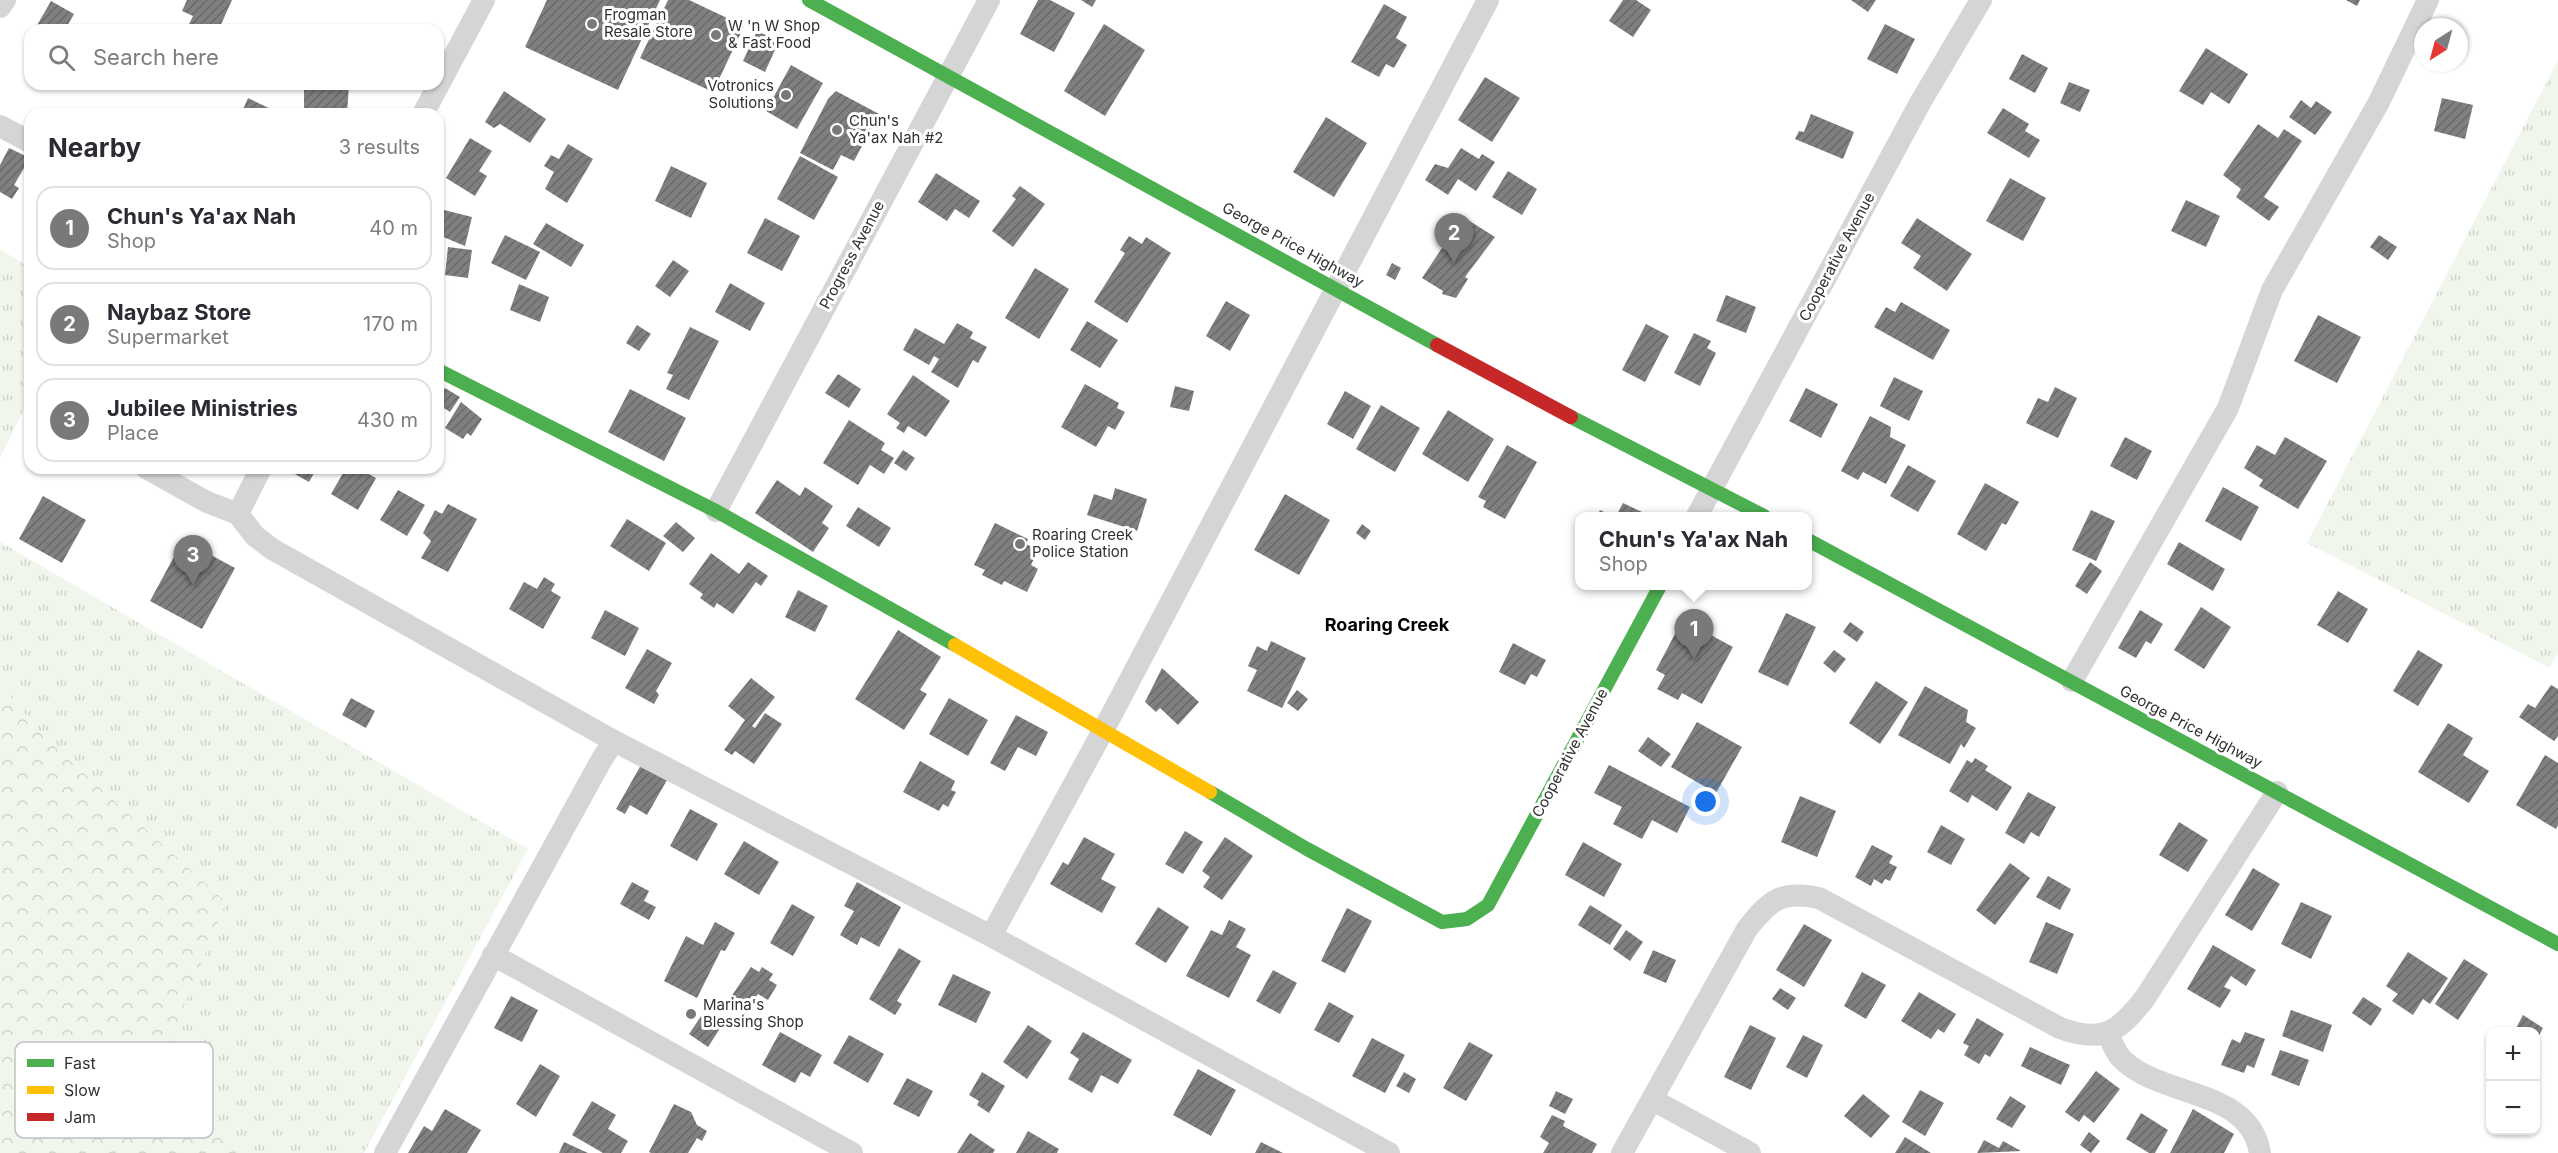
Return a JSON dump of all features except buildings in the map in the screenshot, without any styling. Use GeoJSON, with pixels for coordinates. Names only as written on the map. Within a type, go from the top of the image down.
{"type":"FeatureCollection","features":[{"type":"Feature","properties":{"kind":"main road","name":"George Price Highway"},"geometry":{"type":"LineString","coordinates":[[809,0],[1336,287],[1527,394],[1756,512]]}},
{"type":"Feature","properties":{"kind":"main road"},"geometry":{"type":"LineString","coordinates":[[444,373],[716,511],[1104,729]]}},
{"type":"Feature","properties":{"kind":"main road","name":"George Price Highway"},"geometry":{"type":"LineString","coordinates":[[1812,542],[2558,944]]}},
{"type":"Feature","properties":{"kind":"main road","name":"Cooperative Avenue"},"geometry":{"type":"LineString","coordinates":[[1104,729],[1307,849],[1442,922],[1457,924],[1476,918],[1488,905],[1657,590]]}},
{"type":"Feature","properties":{"kind":"street"},"geometry":{"type":"LineString","coordinates":[[0,7],[4,0]]}},
{"type":"Feature","properties":{"kind":"street"},"geometry":{"type":"LineString","coordinates":[[444,75],[484,0]]}},
{"type":"Feature","properties":{"kind":"street","name":"Progress Avenue"},"geometry":{"type":"LineString","coordinates":[[716,511],[988,0]]}},
{"type":"Feature","properties":{"kind":"street"},"geometry":{"type":"LineString","coordinates":[[991,936],[1104,729],[1488,0]]}},
{"type":"Feature","properties":{"kind":"street","name":"Cooperative Avenue"},"geometry":{"type":"LineString","coordinates":[[1699,512],[1920,103],[1981,0]]}},
{"type":"Feature","properties":{"kind":"street"},"geometry":{"type":"LineString","coordinates":[[2072,681],[2228,408],[2272,290],[2379,102],[2428,0]]}},
{"type":"Feature","properties":{"kind":"street"},"geometry":{"type":"LineString","coordinates":[[426,108],[436,90]]}},
{"type":"Feature","properties":{"kind":"street"},"geometry":{"type":"LineString","coordinates":[[0,126],[24,139]]}},
{"type":"Feature","properties":{"kind":"street"},"geometry":{"type":"LineString","coordinates":[[157,474],[207,502],[238,514],[255,536],[272,549],[614,741],[991,936],[1389,1153]]}},
{"type":"Feature","properties":{"kind":"street"},"geometry":{"type":"LineString","coordinates":[[238,514],[258,474]]}},
{"type":"Feature","properties":{"kind":"street"},"geometry":{"type":"LineString","coordinates":[[385,1153],[614,741]]}},
{"type":"Feature","properties":{"kind":"street"},"geometry":{"type":"LineString","coordinates":[[1622,1153],[1747,929],[1763,909],[1778,897],[1797,893],[1819,898],[1842,908],[2060,1028],[2080,1035],[2095,1036],[2122,1026],[2145,998],[2277,792]]}},
{"type":"Feature","properties":{"kind":"street"},"geometry":{"type":"LineString","coordinates":[[493,955],[852,1153]]}},
{"type":"Feature","properties":{"kind":"street"},"geometry":{"type":"LineString","coordinates":[[2108,1033],[2124,1061],[2140,1072],[2235,1112],[2249,1124],[2257,1137],[2260,1153]]}},
{"type":"Feature","properties":{"kind":"street"},"geometry":{"type":"LineString","coordinates":[[1653,1100],[1750,1153]]}},
{"type":"Feature","properties":{"kind":"green space"},"geometry":{"type":"Polygon","coordinates":[[[2558,60],[2558,652],[2550,668],[2307,543],[2558,60]]]}},
{"type":"Feature","properties":{"kind":"green space"},"geometry":{"type":"Polygon","coordinates":[[[0,249],[24,264],[24,409],[0,458],[0,249]]]}},
{"type":"Feature","properties":{"kind":"green space"},"geometry":{"type":"Polygon","coordinates":[[[0,542],[528,849],[364,1153],[243,1153],[213,1124],[213,1042],[169,1042],[226,902],[47,740],[0,685],[0,542]]]}},
{"type":"Feature","properties":{"kind":"green space"},"geometry":{"type":"Polygon","coordinates":[[[0,685],[47,740],[226,902],[169,1042],[15,1042],[15,1138],[213,1138],[213,1124],[243,1153],[0,1153],[0,685]]]}},
{"type":"Feature","properties":{"kind":"traffic: fast"},"geometry":{"type":"LineString","coordinates":[[809,0],[1437,345]]}},
{"type":"Feature","properties":{"kind":"traffic: fast"},"geometry":{"type":"LineString","coordinates":[[444,373],[716,511],[955,645]]}},
{"type":"Feature","properties":{"kind":"traffic: fast"},"geometry":{"type":"LineString","coordinates":[[1571,417],[1756,512]]}},
{"type":"Feature","properties":{"kind":"traffic: fast"},"geometry":{"type":"LineString","coordinates":[[1812,542],[2558,944]]}},
{"type":"Feature","properties":{"kind":"traffic: fast"},"geometry":{"type":"LineString","coordinates":[[1210,792],[1307,849],[1442,922],[1467,919],[1488,905],[1658,590]]}},
{"type":"Feature","properties":{"kind":"traffic: slow"},"geometry":{"type":"LineString","coordinates":[[955,645],[1210,792]]}},
{"type":"Feature","properties":{"kind":"traffic: jam"},"geometry":{"type":"LineString","coordinates":[[1437,345],[1571,417]]}},
{"type":"Feature","properties":{"kind":"place","name":"Frogman Resale Store"},"geometry":{"type":"Point","coordinates":[592,24]}},
{"type":"Feature","properties":{"kind":"place","name":"W 'n W Shop & Fast Food"},"geometry":{"type":"Point","coordinates":[716,35]}},
{"type":"Feature","properties":{"kind":"place","name":"Votronics Solutions"},"geometry":{"type":"Point","coordinates":[786,95]}},
{"type":"Feature","properties":{"kind":"place","name":"Chun's Ya'ax Nah #2"},"geometry":{"type":"Point","coordinates":[837,130]}},
{"type":"Feature","properties":{"kind":"place","name":"Naybaz Store"},"geometry":{"type":"Point","coordinates":[1454,263]}},
{"type":"Feature","properties":{"kind":"place","name":"Roaring Creek Police Station"},"geometry":{"type":"Point","coordinates":[1020,544]}},
{"type":"Feature","properties":{"kind":"place","name":"Jubilee Ministries"},"geometry":{"type":"Point","coordinates":[193,585]}},
{"type":"Feature","properties":{"kind":"place","name":"Chun's Ya'ax Nah"},"geometry":{"type":"Point","coordinates":[1694,659]}},
{"type":"Feature","properties":{"kind":"place","name":"Marina's Blessing Shop"},"geometry":{"type":"Point","coordinates":[691,1014]}},
{"type":"Feature","properties":{"kind":"district","name":"Roaring Creek"},"geometry":{"type":"Point","coordinates":[1387,625]}}]}
